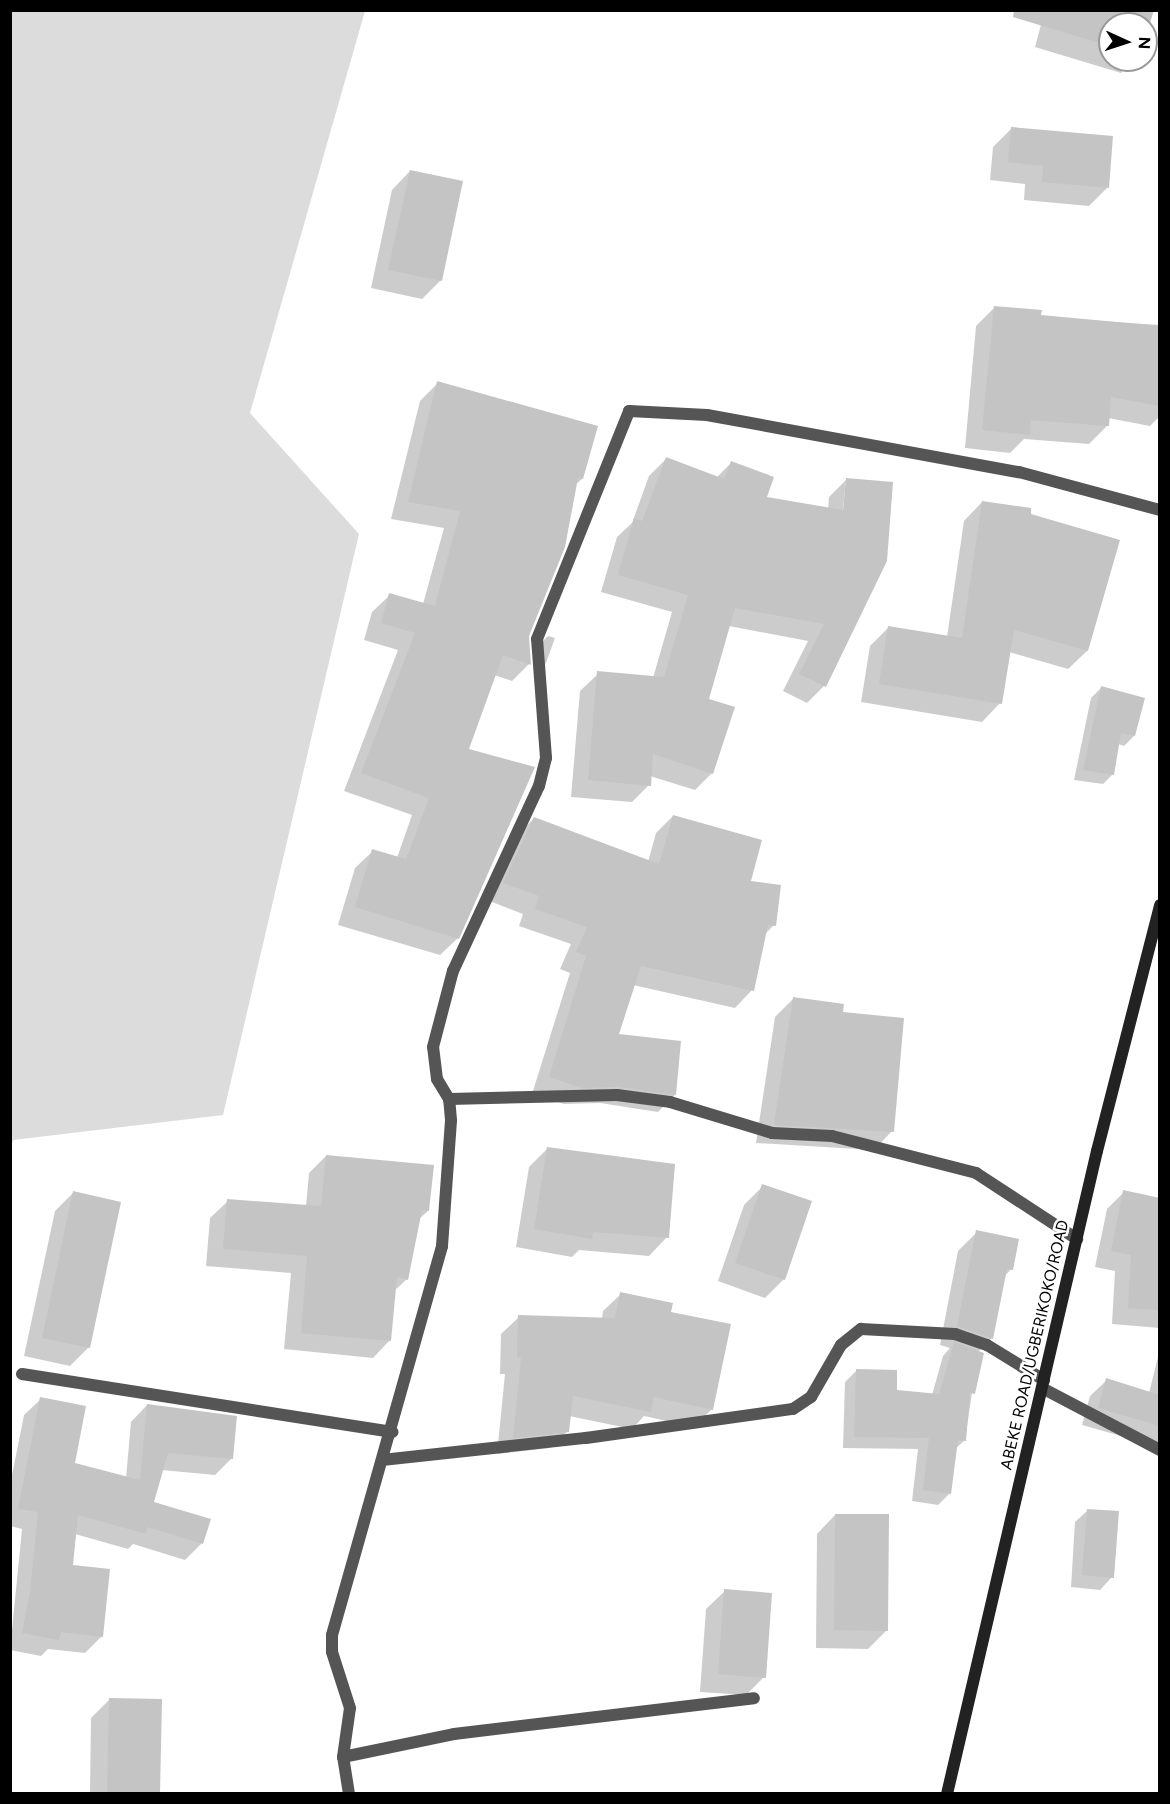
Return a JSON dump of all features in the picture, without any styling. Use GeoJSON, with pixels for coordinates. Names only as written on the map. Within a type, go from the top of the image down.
{"type":"FeatureCollection","features":[{"type":"Feature","properties":{"kind":"street"},"geometry":{"type":"LineString","coordinates":[[349,1794],[343,1757],[350,1708],[332,1652],[332,1635],[392,1432],[442,1246],[452,1120],[449,1099],[437,1079],[433,1047],[453,971],[538,786],[546,758],[537,639],[629,411],[707,415],[1019,472],[1160,510]]}},
{"type":"Feature","properties":{"kind":"street","name":"ABEKE ROAD/UGBERIKOKO/ROAD"},"geometry":{"type":"LineString","coordinates":[[947,1794],[1077,1239],[1156,932],[1160,905]]}},
{"type":"Feature","properties":{"kind":"street"},"geometry":{"type":"LineString","coordinates":[[449,1099],[616,1095],[670,1102],[772,1133],[832,1136],[976,1173],[1077,1239]]}},
{"type":"Feature","properties":{"kind":"street"},"geometry":{"type":"LineString","coordinates":[[382,1460],[586,1438],[793,1409],[811,1397],[841,1345],[861,1329],[955,1334],[987,1345],[1043,1384],[1160,1449]]}},
{"type":"Feature","properties":{"kind":"street"},"geometry":{"type":"LineString","coordinates":[[22,1374],[392,1432]]}},
{"type":"Feature","properties":{"kind":"street"},"geometry":{"type":"LineString","coordinates":[[343,1757],[454,1734],[754,1698]]}},
{"type":"Feature","properties":{"kind":"shaded area"},"geometry":{"type":"Polygon","coordinates":[[[11,10],[365,11],[250,413],[359,534],[223,1115],[13,1140],[11,1147],[11,10]]]}},
{"type":"Feature","properties":{"kind":"building"},"geometry":{"type":"Polygon","coordinates":[[[1014,10],[1154,10],[1153,12],[1098,12],[1098,42],[1013,17],[1014,10]]]}},
{"type":"Feature","properties":{"kind":"building"},"geometry":{"type":"Polygon","coordinates":[[[1011,127],[1113,136],[1109,188],[1042,182],[1043,166],[1008,162],[1011,127]]]}},
{"type":"Feature","properties":{"kind":"building"},"geometry":{"type":"Polygon","coordinates":[[[410,170],[463,181],[442,281],[388,270],[410,170]]]}},
{"type":"Feature","properties":{"kind":"building"},"geometry":{"type":"Polygon","coordinates":[[[994,306],[1042,310],[1041,315],[1160,326],[1160,406],[1111,397],[1109,426],[1031,420],[1030,435],[982,430],[994,306]]]}},
{"type":"Feature","properties":{"kind":"building"},"geometry":{"type":"Polygon","coordinates":[[[437,381],[598,426],[583,479],[578,478],[565,547],[529,636],[531,665],[503,655],[469,749],[535,767],[459,939],[355,907],[372,849],[406,859],[429,798],[361,773],[415,633],[381,623],[389,593],[435,606],[460,511],[408,502],[437,381]]]}},
{"type":"Feature","properties":{"kind":"building"},"geometry":{"type":"Polygon","coordinates":[[[666,457],[724,479],[731,461],[774,477],[767,497],[843,510],[846,478],[893,482],[887,561],[826,687],[799,674],[824,624],[735,608],[709,699],[735,707],[713,774],[653,754],[651,786],[588,780],[597,671],[664,677],[688,595],[618,575],[634,518],[642,521],[666,457]]]}},
{"type":"Feature","properties":{"kind":"building"},"geometry":{"type":"Polygon","coordinates":[[[982,501],[1031,508],[1031,514],[1120,540],[1088,651],[1014,630],[1002,704],[879,684],[888,626],[962,638],[982,501]]]}},
{"type":"Feature","properties":{"kind":"building"},"geometry":{"type":"Polygon","coordinates":[[[1101,686],[1145,698],[1135,736],[1121,733],[1114,775],[1083,770],[1101,686]]]}},
{"type":"Feature","properties":{"kind":"building"},"geometry":{"type":"Polygon","coordinates":[[[673,815],[762,840],[751,881],[781,885],[776,926],[768,925],[754,991],[641,966],[619,1034],[681,1041],[676,1095],[618,1087],[582,1088],[549,1077],[586,956],[576,952],[587,927],[535,909],[539,896],[503,883],[534,817],[659,864],[673,815]]]}},
{"type":"Feature","properties":{"kind":"building"},"geometry":{"type":"Polygon","coordinates":[[[793,997],[844,1004],[843,1012],[904,1018],[894,1132],[774,1125],[793,997]]]}},
{"type":"Feature","properties":{"kind":"building"},"geometry":{"type":"Polygon","coordinates":[[[547,1147],[675,1164],[669,1238],[593,1232],[592,1239],[534,1229],[547,1147]]]}},
{"type":"Feature","properties":{"kind":"building"},"geometry":{"type":"Polygon","coordinates":[[[326,1155],[434,1165],[429,1211],[422,1210],[408,1280],[397,1277],[391,1341],[301,1333],[307,1256],[223,1249],[227,1199],[321,1206],[326,1155]]]}},
{"type":"Feature","properties":{"kind":"building"},"geometry":{"type":"Polygon","coordinates":[[[762,1184],[812,1201],[785,1280],[735,1263],[762,1184]]]}},
{"type":"Feature","properties":{"kind":"building"},"geometry":{"type":"Polygon","coordinates":[[[1123,1190],[1160,1198],[1160,1310],[1128,1308],[1131,1255],[1111,1251],[1123,1190]]]}},
{"type":"Feature","properties":{"kind":"building"},"geometry":{"type":"Polygon","coordinates":[[[73,1191],[121,1202],[90,1348],[42,1338],[73,1191]]]}},
{"type":"Feature","properties":{"kind":"building"},"geometry":{"type":"Polygon","coordinates":[[[976,1230],[1019,1239],[1013,1270],[1007,1269],[993,1339],[957,1326],[976,1230]]]}},
{"type":"Feature","properties":{"kind":"building"},"geometry":{"type":"Polygon","coordinates":[[[620,1292],[673,1303],[671,1312],[731,1324],[713,1410],[654,1397],[651,1412],[573,1396],[569,1432],[513,1438],[521,1358],[517,1357],[518,1315],[615,1318],[620,1292]]]}},
{"type":"Feature","properties":{"kind":"building"},"geometry":{"type":"Polygon","coordinates":[[[954,1342],[984,1353],[975,1394],[970,1393],[966,1441],[958,1440],[951,1494],[923,1490],[929,1438],[854,1437],[856,1369],[897,1370],[897,1390],[939,1394],[954,1342]]]}},
{"type":"Feature","properties":{"kind":"building"},"geometry":{"type":"Polygon","coordinates":[[[1106,1378],[1160,1395],[1160,1426],[1098,1408],[1106,1378]]]}},
{"type":"Feature","properties":{"kind":"building"},"geometry":{"type":"Polygon","coordinates":[[[40,1397],[86,1406],[75,1463],[140,1480],[147,1404],[237,1416],[233,1459],[168,1453],[154,1502],[211,1519],[203,1544],[147,1527],[146,1534],[78,1515],[73,1565],[110,1569],[103,1637],[61,1632],[59,1640],[22,1633],[30,1592],[38,1512],[18,1509],[40,1397]]]}},
{"type":"Feature","properties":{"kind":"building"},"geometry":{"type":"Polygon","coordinates":[[[1087,1509],[1119,1511],[1114,1578],[1082,1575],[1087,1509]]]}},
{"type":"Feature","properties":{"kind":"building"},"geometry":{"type":"Polygon","coordinates":[[[835,1514],[889,1514],[888,1631],[834,1630],[835,1514]]]}},
{"type":"Feature","properties":{"kind":"building"},"geometry":{"type":"Polygon","coordinates":[[[724,1589],[772,1593],[766,1678],[718,1674],[724,1589]]]}},
{"type":"Feature","properties":{"kind":"building"},"geometry":{"type":"Polygon","coordinates":[[[109,1698],[162,1699],[160,1794],[107,1794],[109,1698]]]}}]}
